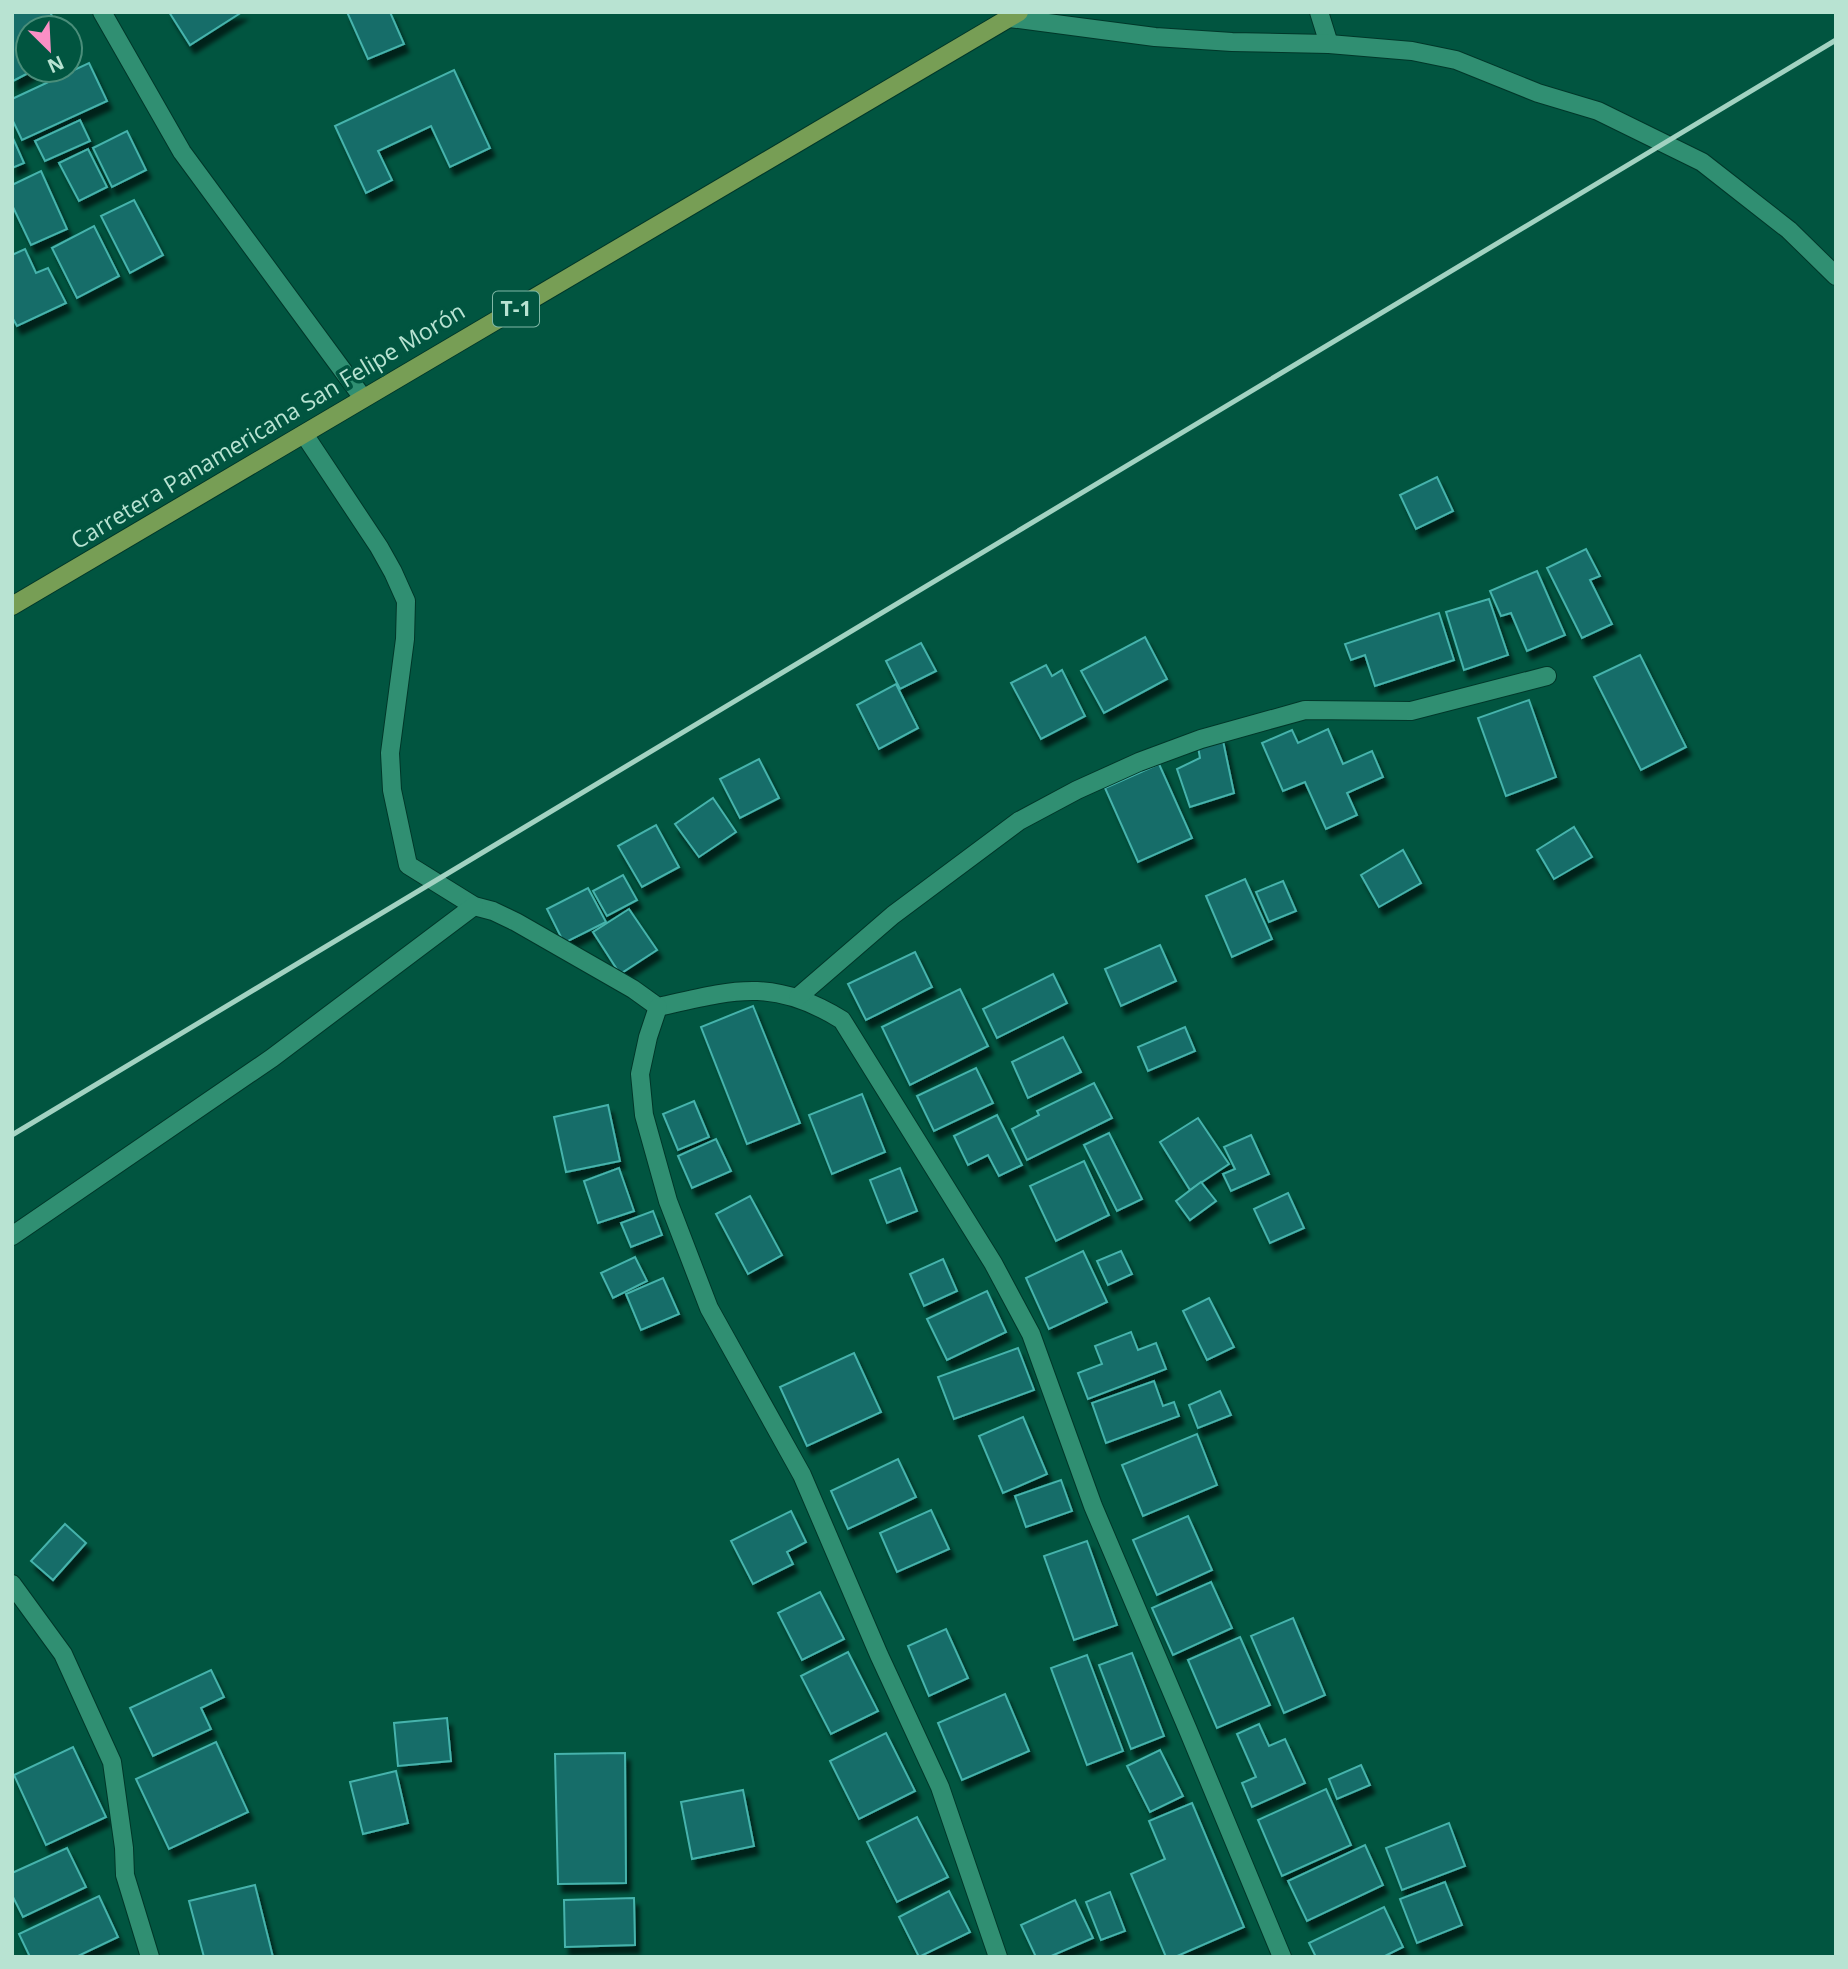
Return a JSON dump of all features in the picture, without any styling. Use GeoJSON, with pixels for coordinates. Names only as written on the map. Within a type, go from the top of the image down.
{"type":"FeatureCollection","features":[{"type":"Feature","properties":{"kind":"main road","name":"Carretera Panamericana San Felipe Morón"},"geometry":{"type":"LineString","coordinates":[[12,606],[1014,15]]}},
{"type":"Feature","properties":{"kind":"street"},"geometry":{"type":"LineString","coordinates":[[102,12],[182,152],[363,398]]}},
{"type":"Feature","properties":{"kind":"street"},"geometry":{"type":"LineString","coordinates":[[1319,12],[1329,44]]}},
{"type":"Feature","properties":{"kind":"street"},"geometry":{"type":"LineString","coordinates":[[1014,15],[1155,37],[1329,44],[1412,51],[1456,60],[1538,93],[1598,111],[1702,162],[1789,230],[1836,276]]}},
{"type":"Feature","properties":{"kind":"street"},"geometry":{"type":"LineString","coordinates":[[304,434],[389,564],[406,601],[405,639],[390,753],[392,790],[408,865],[474,906],[516,922],[633,989],[658,1007],[729,990],[758,990],[798,997],[817,1004],[842,1020],[993,1263],[1031,1334],[1093,1506],[1188,1730],[1274,1954]]}},
{"type":"Feature","properties":{"kind":"street"},"geometry":{"type":"LineString","coordinates":[[798,997],[893,915],[1019,821],[1077,790],[1139,762],[1201,739],[1305,709],[1410,711],[1547,676]]}},
{"type":"Feature","properties":{"kind":"street"},"geometry":{"type":"LineString","coordinates":[[12,1236],[272,1058],[474,906]]}},
{"type":"Feature","properties":{"kind":"street"},"geometry":{"type":"LineString","coordinates":[[658,1007],[640,1074],[644,1115],[668,1200],[709,1308],[802,1475],[879,1655],[940,1787],[998,1957]]}},
{"type":"Feature","properties":{"kind":"street"},"geometry":{"type":"LineString","coordinates":[[12,1584],[63,1654],[112,1762],[125,1875],[150,1957]]}},
{"type":"Feature","properties":{"kind":"building"},"geometry":{"type":"Polygon","coordinates":[[[12,12],[50,12],[51,14],[14,14],[13,81],[12,12]]]}},
{"type":"Feature","properties":{"kind":"building"},"geometry":{"type":"Polygon","coordinates":[[[169,12],[242,12],[190,45],[169,12]]]}},
{"type":"Feature","properties":{"kind":"building"},"geometry":{"type":"Polygon","coordinates":[[[347,12],[390,12],[404,44],[368,59],[347,12]]]}},
{"type":"Feature","properties":{"kind":"building"},"geometry":{"type":"Polygon","coordinates":[[[89,63],[107,101],[22,140],[12,119],[12,99],[44,84],[84,84],[84,65],[89,63]]]}},
{"type":"Feature","properties":{"kind":"building"},"geometry":{"type":"Polygon","coordinates":[[[454,70],[490,148],[450,167],[431,126],[378,151],[392,180],[366,193],[335,126],[454,70]]]}},
{"type":"Feature","properties":{"kind":"building"},"geometry":{"type":"Polygon","coordinates":[[[80,120],[90,141],[45,161],[35,141],[80,120]]]}},
{"type":"Feature","properties":{"kind":"building"},"geometry":{"type":"Polygon","coordinates":[[[127,131],[146,170],[112,187],[93,148],[127,131]]]}},
{"type":"Feature","properties":{"kind":"building"},"geometry":{"type":"Polygon","coordinates":[[[12,136],[24,163],[12,168],[12,136]]]}},
{"type":"Feature","properties":{"kind":"building"},"geometry":{"type":"Polygon","coordinates":[[[88,149],[107,187],[79,201],[59,163],[88,149]]]}},
{"type":"Feature","properties":{"kind":"building"},"geometry":{"type":"Polygon","coordinates":[[[41,171],[67,229],[31,245],[12,205],[12,185],[41,171]]]}},
{"type":"Feature","properties":{"kind":"building"},"geometry":{"type":"Polygon","coordinates":[[[134,200],[163,255],[130,273],[101,216],[134,200]]]}},
{"type":"Feature","properties":{"kind":"building"},"geometry":{"type":"Polygon","coordinates":[[[94,226],[119,276],[77,298],[52,248],[94,226]]]}},
{"type":"Feature","properties":{"kind":"building"},"geometry":{"type":"Polygon","coordinates":[[[25,249],[36,273],[48,268],[66,303],[17,326],[12,317],[12,255],[25,249]]]}},
{"type":"Feature","properties":{"kind":"building"},"geometry":{"type":"Polygon","coordinates":[[[1437,477],[1453,511],[1416,529],[1400,495],[1437,477]]]}},
{"type":"Feature","properties":{"kind":"building"},"geometry":{"type":"Polygon","coordinates":[[[1586,549],[1600,576],[1590,580],[1612,624],[1582,638],[1547,568],[1586,549]]]}},
{"type":"Feature","properties":{"kind":"building"},"geometry":{"type":"Polygon","coordinates":[[[1537,571],[1565,635],[1527,651],[1511,613],[1501,616],[1490,591],[1537,571]]]}},
{"type":"Feature","properties":{"kind":"building"},"geometry":{"type":"Polygon","coordinates":[[[1489,599],[1508,655],[1464,670],[1446,612],[1489,599]]]}},
{"type":"Feature","properties":{"kind":"building"},"geometry":{"type":"Polygon","coordinates":[[[1439,613],[1454,660],[1375,686],[1365,655],[1351,660],[1345,644],[1439,613]]]}},
{"type":"Feature","properties":{"kind":"building"},"geometry":{"type":"Polygon","coordinates":[[[1145,637],[1167,679],[1104,713],[1081,671],[1145,637]]]}},
{"type":"Feature","properties":{"kind":"building"},"geometry":{"type":"Polygon","coordinates":[[[921,643],[936,671],[900,689],[886,661],[921,643]]]}},
{"type":"Feature","properties":{"kind":"building"},"geometry":{"type":"Polygon","coordinates":[[[1640,655],[1686,747],[1641,770],[1594,677],[1640,655]]]}},
{"type":"Feature","properties":{"kind":"building"},"geometry":{"type":"Polygon","coordinates":[[[1046,665],[1052,676],[1062,670],[1085,716],[1041,739],[1011,683],[1046,665]]]}},
{"type":"Feature","properties":{"kind":"building"},"geometry":{"type":"Polygon","coordinates":[[[896,684],[918,728],[879,749],[857,705],[896,684]]]}},
{"type":"Feature","properties":{"kind":"building"},"geometry":{"type":"Polygon","coordinates":[[[1529,700],[1556,777],[1506,796],[1478,718],[1529,700]]]}},
{"type":"Feature","properties":{"kind":"building"},"geometry":{"type":"Polygon","coordinates":[[[1328,729],[1343,764],[1372,751],[1383,777],[1347,793],[1357,815],[1326,829],[1305,782],[1283,791],[1262,743],[1292,730],[1298,743],[1328,729]]]}},
{"type":"Feature","properties":{"kind":"building"},"geometry":{"type":"Polygon","coordinates":[[[1222,736],[1234,793],[1190,807],[1177,769],[1200,758],[1197,741],[1222,736]]]}},
{"type":"Feature","properties":{"kind":"building"},"geometry":{"type":"Polygon","coordinates":[[[759,759],[779,798],[740,818],[720,779],[759,759]]]}},
{"type":"Feature","properties":{"kind":"building"},"geometry":{"type":"Polygon","coordinates":[[[1159,764],[1192,838],[1138,862],[1105,788],[1159,764]]]}},
{"type":"Feature","properties":{"kind":"building"},"geometry":{"type":"Polygon","coordinates":[[[713,798],[736,832],[699,857],[675,824],[713,798]]]}},
{"type":"Feature","properties":{"kind":"building"},"geometry":{"type":"Polygon","coordinates":[[[656,825],[679,867],[642,887],[618,846],[656,825]]]}},
{"type":"Feature","properties":{"kind":"building"},"geometry":{"type":"Polygon","coordinates":[[[1574,827],[1592,857],[1554,879],[1537,850],[1574,827]]]}},
{"type":"Feature","properties":{"kind":"building"},"geometry":{"type":"Polygon","coordinates":[[[1403,850],[1421,883],[1379,907],[1361,875],[1403,850]]]}},
{"type":"Feature","properties":{"kind":"building"},"geometry":{"type":"Polygon","coordinates":[[[623,875],[637,900],[607,916],[593,891],[623,875]]]}},
{"type":"Feature","properties":{"kind":"building"},"geometry":{"type":"Polygon","coordinates":[[[1245,879],[1272,939],[1232,957],[1206,896],[1245,879]]]}},
{"type":"Feature","properties":{"kind":"building"},"geometry":{"type":"Polygon","coordinates":[[[1283,881],[1296,911],[1269,922],[1256,892],[1283,881]]]}},
{"type":"Feature","properties":{"kind":"building"},"geometry":{"type":"Polygon","coordinates":[[[588,888],[606,922],[564,943],[547,909],[588,888]]]}},
{"type":"Feature","properties":{"kind":"building"},"geometry":{"type":"Polygon","coordinates":[[[629,909],[657,950],[620,974],[593,932],[629,909]]]}},
{"type":"Feature","properties":{"kind":"building"},"geometry":{"type":"Polygon","coordinates":[[[1160,945],[1176,981],[1121,1006],[1105,969],[1160,945]]]}},
{"type":"Feature","properties":{"kind":"building"},"geometry":{"type":"Polygon","coordinates":[[[915,952],[932,987],[866,1020],[848,984],[915,952]]]}},
{"type":"Feature","properties":{"kind":"building"},"geometry":{"type":"Polygon","coordinates":[[[1053,974],[1067,1003],[997,1038],[983,1009],[1053,974]]]}},
{"type":"Feature","properties":{"kind":"building"},"geometry":{"type":"Polygon","coordinates":[[[960,989],[988,1046],[910,1085],[882,1027],[960,989]]]}},
{"type":"Feature","properties":{"kind":"building"},"geometry":{"type":"Polygon","coordinates":[[[753,1006],[800,1123],[747,1144],[701,1027],[753,1006]]]}},
{"type":"Feature","properties":{"kind":"building"},"geometry":{"type":"Polygon","coordinates":[[[1185,1027],[1195,1051],[1148,1071],[1138,1047],[1185,1027]]]}},
{"type":"Feature","properties":{"kind":"building"},"geometry":{"type":"Polygon","coordinates":[[[1063,1037],[1081,1072],[1028,1098],[1012,1062],[1063,1037]]]}},
{"type":"Feature","properties":{"kind":"building"},"geometry":{"type":"Polygon","coordinates":[[[976,1068],[993,1103],[934,1131],[917,1096],[976,1068]]]}},
{"type":"Feature","properties":{"kind":"building"},"geometry":{"type":"Polygon","coordinates":[[[1094,1083],[1112,1118],[1027,1160],[1012,1129],[1039,1115],[1037,1111],[1094,1083]]]}},
{"type":"Feature","properties":{"kind":"building"},"geometry":{"type":"Polygon","coordinates":[[[862,1094],[885,1152],[832,1174],[809,1115],[862,1094]]]}},
{"type":"Feature","properties":{"kind":"building"},"geometry":{"type":"Polygon","coordinates":[[[694,1101],[709,1137],[678,1150],[663,1114],[694,1101]]]}},
{"type":"Feature","properties":{"kind":"building"},"geometry":{"type":"Polygon","coordinates":[[[608,1105],[620,1161],[566,1172],[554,1117],[608,1105]]]}},
{"type":"Feature","properties":{"kind":"building"},"geometry":{"type":"Polygon","coordinates":[[[997,1115],[1022,1165],[999,1176],[988,1155],[968,1165],[954,1136],[997,1115]]]}},
{"type":"Feature","properties":{"kind":"building"},"geometry":{"type":"Polygon","coordinates":[[[1198,1118],[1229,1164],[1190,1190],[1160,1142],[1198,1118]]]}},
{"type":"Feature","properties":{"kind":"building"},"geometry":{"type":"Polygon","coordinates":[[[1109,1133],[1142,1199],[1117,1211],[1084,1145],[1109,1133]]]}},
{"type":"Feature","properties":{"kind":"building"},"geometry":{"type":"Polygon","coordinates":[[[1251,1135],[1269,1174],[1231,1191],[1223,1174],[1235,1169],[1224,1147],[1251,1135]]]}},
{"type":"Feature","properties":{"kind":"building"},"geometry":{"type":"Polygon","coordinates":[[[716,1139],[731,1171],[692,1188],[678,1156],[716,1139]]]}},
{"type":"Feature","properties":{"kind":"building"},"geometry":{"type":"Polygon","coordinates":[[[1084,1161],[1109,1215],[1056,1241],[1030,1186],[1084,1161]]]}},
{"type":"Feature","properties":{"kind":"building"},"geometry":{"type":"Polygon","coordinates":[[[619,1168],[634,1211],[598,1223],[584,1181],[619,1168]]]}},
{"type":"Feature","properties":{"kind":"building"},"geometry":{"type":"Polygon","coordinates":[[[900,1168],[917,1211],[887,1223],[870,1180],[900,1168]]]}},
{"type":"Feature","properties":{"kind":"building"},"geometry":{"type":"Polygon","coordinates":[[[1201,1182],[1216,1201],[1190,1220],[1176,1201],[1201,1182]]]}},
{"type":"Feature","properties":{"kind":"building"},"geometry":{"type":"Polygon","coordinates":[[[1288,1193],[1304,1228],[1270,1243],[1254,1209],[1288,1193]]]}},
{"type":"Feature","properties":{"kind":"building"},"geometry":{"type":"Polygon","coordinates":[[[750,1196],[782,1255],[748,1274],[716,1214],[750,1196]]]}},
{"type":"Feature","properties":{"kind":"building"},"geometry":{"type":"Polygon","coordinates":[[[653,1211],[662,1235],[631,1247],[621,1223],[653,1211]]]}},
{"type":"Feature","properties":{"kind":"building"},"geometry":{"type":"Polygon","coordinates":[[[1083,1251],[1107,1302],[1049,1329],[1026,1278],[1083,1251]]]}},
{"type":"Feature","properties":{"kind":"building"},"geometry":{"type":"Polygon","coordinates":[[[1121,1251],[1132,1274],[1108,1285],[1097,1261],[1121,1251]]]}},
{"type":"Feature","properties":{"kind":"building"},"geometry":{"type":"Polygon","coordinates":[[[635,1257],[647,1281],[613,1298],[601,1273],[635,1257]]]}},
{"type":"Feature","properties":{"kind":"building"},"geometry":{"type":"Polygon","coordinates":[[[943,1259],[957,1291],[924,1306],[910,1274],[943,1259]]]}},
{"type":"Feature","properties":{"kind":"building"},"geometry":{"type":"Polygon","coordinates":[[[663,1278],[679,1314],[641,1330],[626,1294],[663,1278]]]}},
{"type":"Feature","properties":{"kind":"building"},"geometry":{"type":"Polygon","coordinates":[[[987,1291],[1006,1332],[947,1360],[927,1319],[987,1291]]]}},
{"type":"Feature","properties":{"kind":"building"},"geometry":{"type":"Polygon","coordinates":[[[1209,1298],[1234,1347],[1207,1360],[1183,1311],[1209,1298]]]}},
{"type":"Feature","properties":{"kind":"building"},"geometry":{"type":"Polygon","coordinates":[[[1131,1332],[1138,1350],[1156,1343],[1166,1369],[1088,1399],[1078,1373],[1102,1364],[1095,1346],[1131,1332]]]}},
{"type":"Feature","properties":{"kind":"building"},"geometry":{"type":"Polygon","coordinates":[[[1018,1348],[1034,1390],[954,1419],[938,1377],[1018,1348]]]}},
{"type":"Feature","properties":{"kind":"building"},"geometry":{"type":"Polygon","coordinates":[[[854,1353],[881,1412],[807,1446],[780,1387],[854,1353]]]}},
{"type":"Feature","properties":{"kind":"building"},"geometry":{"type":"Polygon","coordinates":[[[1154,1381],[1163,1406],[1174,1402],[1179,1416],[1106,1443],[1092,1403],[1154,1381]]]}},
{"type":"Feature","properties":{"kind":"building"},"geometry":{"type":"Polygon","coordinates":[[[1220,1391],[1231,1415],[1198,1428],[1189,1405],[1220,1391]]]}},
{"type":"Feature","properties":{"kind":"building"},"geometry":{"type":"Polygon","coordinates":[[[1023,1417],[1047,1474],[1003,1493],[979,1436],[1023,1417]]]}},
{"type":"Feature","properties":{"kind":"building"},"geometry":{"type":"Polygon","coordinates":[[[1197,1434],[1217,1485],[1143,1516],[1122,1465],[1197,1434]]]}},
{"type":"Feature","properties":{"kind":"building"},"geometry":{"type":"Polygon","coordinates":[[[898,1459],[916,1497],[848,1529],[831,1491],[898,1459]]]}},
{"type":"Feature","properties":{"kind":"building"},"geometry":{"type":"Polygon","coordinates":[[[1061,1480],[1072,1511],[1026,1527],[1015,1496],[1061,1480]]]}},
{"type":"Feature","properties":{"kind":"building"},"geometry":{"type":"Polygon","coordinates":[[[931,1510],[949,1549],[897,1572],[880,1533],[931,1510]]]}},
{"type":"Feature","properties":{"kind":"building"},"geometry":{"type":"Polygon","coordinates":[[[791,1511],[806,1542],[787,1552],[793,1564],[753,1584],[731,1541],[791,1511]]]}},
{"type":"Feature","properties":{"kind":"building"},"geometry":{"type":"Polygon","coordinates":[[[1188,1516],[1212,1570],[1157,1595],[1133,1540],[1188,1516]]]}},
{"type":"Feature","properties":{"kind":"building"},"geometry":{"type":"Polygon","coordinates":[[[65,1524],[86,1543],[53,1580],[31,1561],[65,1524]]]}},
{"type":"Feature","properties":{"kind":"building"},"geometry":{"type":"Polygon","coordinates":[[[1087,1541],[1117,1625],[1074,1640],[1044,1556],[1087,1541]]]}},
{"type":"Feature","properties":{"kind":"building"},"geometry":{"type":"Polygon","coordinates":[[[1211,1582],[1232,1628],[1173,1655],[1152,1608],[1211,1582]]]}},
{"type":"Feature","properties":{"kind":"building"},"geometry":{"type":"Polygon","coordinates":[[[820,1592],[844,1639],[802,1660],[778,1613],[820,1592]]]}},
{"type":"Feature","properties":{"kind":"building"},"geometry":{"type":"Polygon","coordinates":[[[1293,1618],[1325,1695],[1284,1713],[1251,1636],[1293,1618]]]}},
{"type":"Feature","properties":{"kind":"building"},"geometry":{"type":"Polygon","coordinates":[[[946,1629],[968,1678],[929,1696],[908,1646],[946,1629]]]}},
{"type":"Feature","properties":{"kind":"building"},"geometry":{"type":"Polygon","coordinates":[[[1240,1637],[1270,1705],[1217,1728],[1188,1660],[1240,1637]]]}},
{"type":"Feature","properties":{"kind":"building"},"geometry":{"type":"Polygon","coordinates":[[[848,1652],[878,1711],[831,1734],[801,1676],[848,1652]]]}},
{"type":"Feature","properties":{"kind":"building"},"geometry":{"type":"Polygon","coordinates":[[[1132,1653],[1164,1736],[1131,1749],[1099,1665],[1132,1653]]]}},
{"type":"Feature","properties":{"kind":"building"},"geometry":{"type":"Polygon","coordinates":[[[1087,1655],[1123,1751],[1087,1765],[1051,1668],[1087,1655]]]}},
{"type":"Feature","properties":{"kind":"building"},"geometry":{"type":"Polygon","coordinates":[[[211,1670],[224,1697],[201,1708],[211,1729],[153,1756],[130,1708],[211,1670]]]}},
{"type":"Feature","properties":{"kind":"building"},"geometry":{"type":"Polygon","coordinates":[[[1005,1694],[1029,1751],[962,1780],[938,1723],[1005,1694]]]}},
{"type":"Feature","properties":{"kind":"building"},"geometry":{"type":"Polygon","coordinates":[[[447,1718],[451,1761],[398,1766],[394,1723],[447,1718]]]}},
{"type":"Feature","properties":{"kind":"building"},"geometry":{"type":"Polygon","coordinates":[[[1259,1724],[1269,1746],[1285,1739],[1305,1783],[1252,1807],[1242,1783],[1256,1777],[1237,1734],[1259,1724]]]}},
{"type":"Feature","properties":{"kind":"building"},"geometry":{"type":"Polygon","coordinates":[[[886,1733],[915,1791],[859,1819],[830,1761],[886,1733]]]}},
{"type":"Feature","properties":{"kind":"building"},"geometry":{"type":"Polygon","coordinates":[[[216,1742],[248,1812],[169,1849],[136,1779],[216,1742]]]}},
{"type":"Feature","properties":{"kind":"building"},"geometry":{"type":"Polygon","coordinates":[[[73,1747],[106,1817],[46,1845],[14,1775],[73,1747]]]}},
{"type":"Feature","properties":{"kind":"building"},"geometry":{"type":"Polygon","coordinates":[[[1160,1750],[1183,1796],[1150,1812],[1127,1766],[1160,1750]]]}},
{"type":"Feature","properties":{"kind":"building"},"geometry":{"type":"Polygon","coordinates":[[[625,1753],[626,1883],[558,1884],[555,1754],[625,1753]]]}},
{"type":"Feature","properties":{"kind":"building"},"geometry":{"type":"Polygon","coordinates":[[[1361,1765],[1370,1785],[1337,1799],[1329,1779],[1361,1765]]]}},
{"type":"Feature","properties":{"kind":"building"},"geometry":{"type":"Polygon","coordinates":[[[396,1771],[408,1823],[363,1834],[350,1782],[396,1771]]]}},
{"type":"Feature","properties":{"kind":"building"},"geometry":{"type":"Polygon","coordinates":[[[1326,1789],[1351,1845],[1282,1876],[1258,1820],[1326,1789]]]}},
{"type":"Feature","properties":{"kind":"building"},"geometry":{"type":"Polygon","coordinates":[[[743,1790],[754,1846],[692,1859],[681,1802],[743,1790]]]}},
{"type":"Feature","properties":{"kind":"building"},"geometry":{"type":"Polygon","coordinates":[[[1192,1803],[1244,1927],[1175,1957],[1166,1957],[1131,1874],[1165,1859],[1149,1821],[1192,1803]]]}},
{"type":"Feature","properties":{"kind":"building"},"geometry":{"type":"Polygon","coordinates":[[[917,1817],[948,1877],[897,1902],[867,1842],[917,1817]]]}},
{"type":"Feature","properties":{"kind":"building"},"geometry":{"type":"Polygon","coordinates":[[[1449,1823],[1465,1866],[1402,1890],[1386,1848],[1449,1823]]]}},
{"type":"Feature","properties":{"kind":"building"},"geometry":{"type":"Polygon","coordinates":[[[1365,1845],[1383,1885],[1307,1921],[1288,1881],[1365,1845]]]}},
{"type":"Feature","properties":{"kind":"building"},"geometry":{"type":"Polygon","coordinates":[[[67,1848],[86,1887],[23,1917],[12,1895],[12,1873],[67,1848]]]}},
{"type":"Feature","properties":{"kind":"building"},"geometry":{"type":"Polygon","coordinates":[[[1445,1882],[1462,1925],[1417,1943],[1400,1899],[1445,1882]]]}},
{"type":"Feature","properties":{"kind":"building"},"geometry":{"type":"Polygon","coordinates":[[[255,1885],[273,1957],[204,1957],[189,1901],[255,1885]]]}},
{"type":"Feature","properties":{"kind":"building"},"geometry":{"type":"Polygon","coordinates":[[[949,1891],[970,1932],[919,1957],[899,1917],[949,1891]]]}},
{"type":"Feature","properties":{"kind":"building"},"geometry":{"type":"Polygon","coordinates":[[[1110,1892],[1125,1931],[1101,1940],[1086,1902],[1110,1892]]]}},
{"type":"Feature","properties":{"kind":"building"},"geometry":{"type":"Polygon","coordinates":[[[99,1896],[118,1937],[76,1957],[30,1957],[19,1934],[99,1896]]]}},
{"type":"Feature","properties":{"kind":"building"},"geometry":{"type":"Polygon","coordinates":[[[634,1898],[635,1945],[565,1947],[564,1900],[634,1898]]]}},
{"type":"Feature","properties":{"kind":"building"},"geometry":{"type":"Polygon","coordinates":[[[1075,1900],[1093,1938],[1049,1957],[1036,1957],[1021,1925],[1075,1900]]]}},
{"type":"Feature","properties":{"kind":"building"},"geometry":{"type":"Polygon","coordinates":[[[1384,1907],[1403,1947],[1383,1957],[1316,1957],[1309,1943],[1384,1907]]]}},
{"type":"Feature","properties":{"kind":"railway"},"geometry":{"type":"LineString","coordinates":[[12,1135],[1836,40]]}}]}
